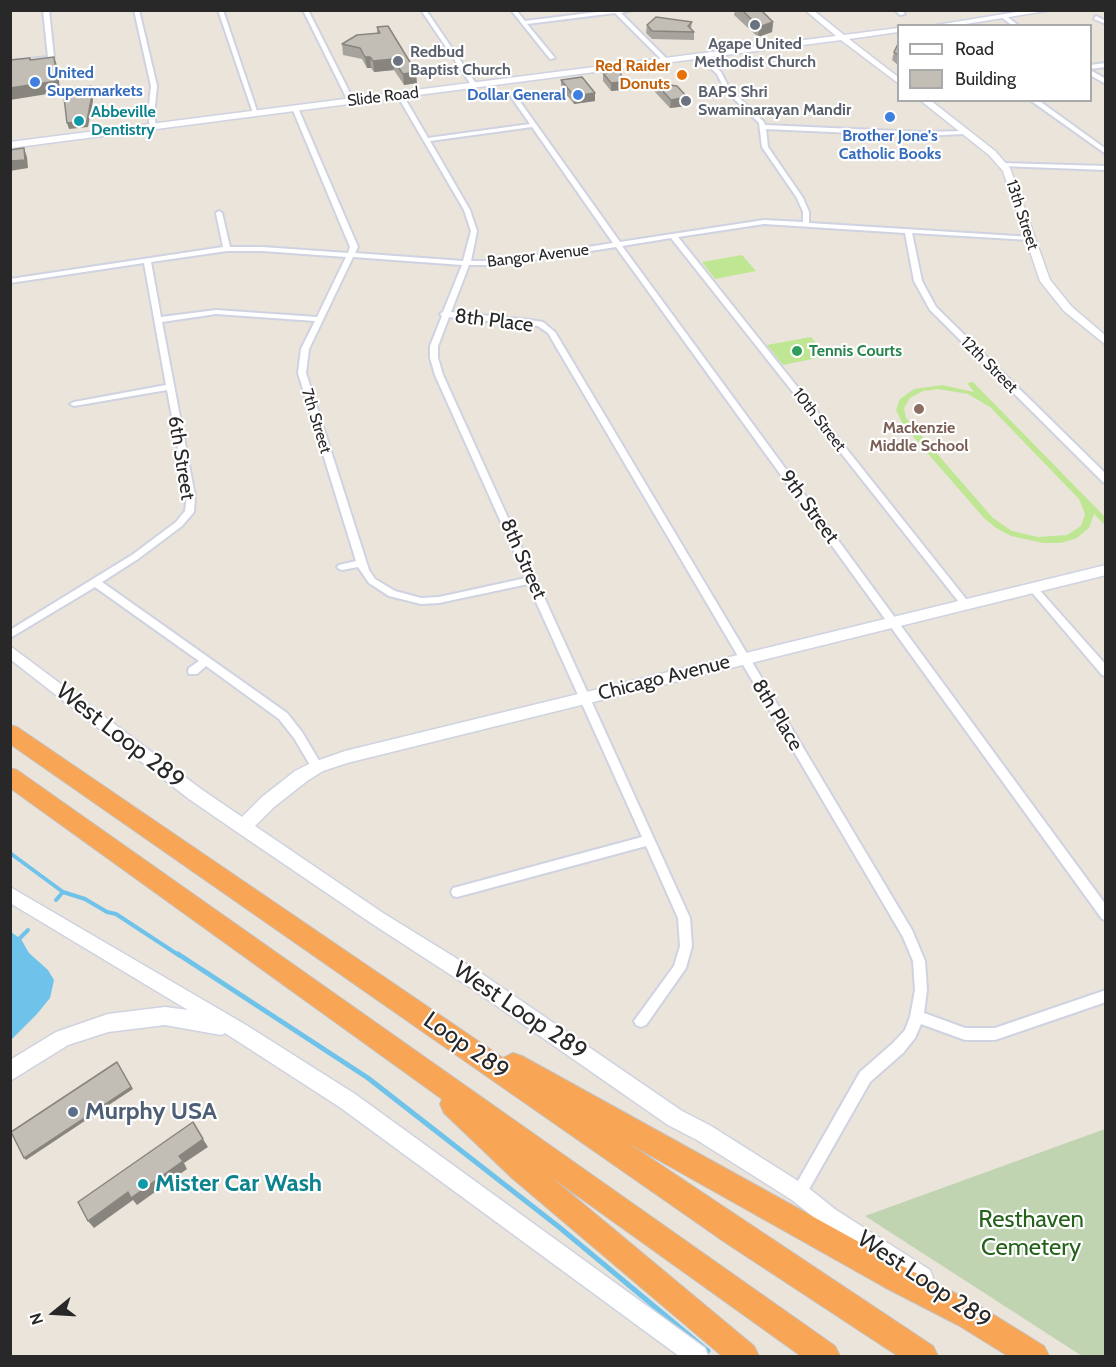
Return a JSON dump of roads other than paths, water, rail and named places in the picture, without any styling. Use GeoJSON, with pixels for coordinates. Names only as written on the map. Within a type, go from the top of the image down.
{"type":"FeatureCollection","features":[{"type":"Feature","properties":{"kind":"highway","name":"Loop 289"},"geometry":{"type":"LineString","coordinates":[[10,733],[736,1233],[923,1356]]}},
{"type":"Feature","properties":{"kind":"highway"},"geometry":{"type":"LineString","coordinates":[[10,776],[825,1356]]}},
{"type":"Feature","properties":{"kind":"highway"},"geometry":{"type":"LineString","coordinates":[[322,999],[456,1107],[521,1169],[744,1356]]}},
{"type":"Feature","properties":{"kind":"highway"},"geometry":{"type":"LineString","coordinates":[[418,1013],[887,1273],[968,1315],[1034,1356]]}},
{"type":"Feature","properties":{"kind":"main road"},"geometry":{"type":"LineString","coordinates":[[808,10],[897,80]]}},
{"type":"Feature","properties":{"kind":"main road"},"geometry":{"type":"LineString","coordinates":[[947,24],[1049,10]]}},
{"type":"Feature","properties":{"kind":"main road","name":"Slide Road"},"geometry":{"type":"LineString","coordinates":[[10,145],[897,30]]}},
{"type":"Feature","properties":{"kind":"main road","name":"13th Street"},"geometry":{"type":"LineString","coordinates":[[926,102],[1003,165],[1011,179],[1038,266],[1054,294],[1106,342]]}},
{"type":"Feature","properties":{"kind":"main road","name":"Chicago Avenue"},"geometry":{"type":"LineString","coordinates":[[243,827],[283,789],[317,767],[345,757],[1106,570]]}},
{"type":"Feature","properties":{"kind":"main road","name":"West Loop 289"},"geometry":{"type":"LineString","coordinates":[[10,651],[152,762],[243,827],[377,918],[478,982],[675,1118],[704,1133],[799,1193],[829,1217],[1039,1356]]}},
{"type":"Feature","properties":{"kind":"main road"},"geometry":{"type":"LineString","coordinates":[[10,664],[68,697]]}},
{"type":"Feature","properties":{"kind":"main road"},"geometry":{"type":"LineString","coordinates":[[10,894],[238,1031],[348,1101],[697,1356]]}},
{"type":"Feature","properties":{"kind":"main road"},"geometry":{"type":"LineString","coordinates":[[10,1072],[63,1038],[91,1027],[126,1019],[182,1017],[238,1031]]}},
{"type":"Feature","properties":{"kind":"street"},"geometry":{"type":"LineString","coordinates":[[10,63],[51,58],[46,10]]}},
{"type":"Feature","properties":{"kind":"street"},"geometry":{"type":"LineString","coordinates":[[136,10],[154,86],[151,115],[153,126]]}},
{"type":"Feature","properties":{"kind":"street"},"geometry":{"type":"LineString","coordinates":[[220,10],[256,113]]}},
{"type":"Feature","properties":{"kind":"street"},"geometry":{"type":"LineString","coordinates":[[305,10],[351,101]]}},
{"type":"Feature","properties":{"kind":"street"},"geometry":{"type":"LineString","coordinates":[[423,10],[474,85]]}},
{"type":"Feature","properties":{"kind":"street"},"geometry":{"type":"LineString","coordinates":[[513,10],[552,58]]}},
{"type":"Feature","properties":{"kind":"street"},"geometry":{"type":"LineString","coordinates":[[523,23],[630,10]]}},
{"type":"Feature","properties":{"kind":"street"},"geometry":{"type":"LineString","coordinates":[[616,11],[665,60]]}},
{"type":"Feature","properties":{"kind":"street"},"geometry":{"type":"LineString","coordinates":[[1003,16],[1014,24]]}},
{"type":"Feature","properties":{"kind":"street"},"geometry":{"type":"LineString","coordinates":[[1096,18],[1106,23]]}},
{"type":"Feature","properties":{"kind":"street"},"geometry":{"type":"LineString","coordinates":[[701,56],[719,73],[727,89],[758,118],[764,127],[765,147],[800,198],[806,212],[806,224]]}},
{"type":"Feature","properties":{"kind":"street"},"geometry":{"type":"LineString","coordinates":[[1092,73],[1106,82]]}},
{"type":"Feature","properties":{"kind":"street","name":"8th Street"},"geometry":{"type":"LineString","coordinates":[[400,94],[472,221],[472,242],[434,346],[434,358],[439,375],[684,918],[686,946],[680,968],[641,1021]]}},
{"type":"Feature","properties":{"kind":"street","name":"9th Street"},"geometry":{"type":"LineString","coordinates":[[514,97],[618,245],[1106,915]]}},
{"type":"Feature","properties":{"kind":"street"},"geometry":{"type":"LineString","coordinates":[[1036,102],[1106,152]]}},
{"type":"Feature","properties":{"kind":"street"},"geometry":{"type":"LineString","coordinates":[[295,108],[354,248],[352,255]]}},
{"type":"Feature","properties":{"kind":"street"},"geometry":{"type":"LineString","coordinates":[[426,140],[535,126]]}},
{"type":"Feature","properties":{"kind":"street"},"geometry":{"type":"LineString","coordinates":[[764,127],[920,135],[964,132]]}},
{"type":"Feature","properties":{"kind":"street"},"geometry":{"type":"LineString","coordinates":[[1003,165],[1106,168]]}},
{"type":"Feature","properties":{"kind":"street"},"geometry":{"type":"LineString","coordinates":[[219,213],[227,249]]}},
{"type":"Feature","properties":{"kind":"street","name":"Bangor Avenue"},"geometry":{"type":"LineString","coordinates":[[10,281],[227,249],[262,249],[465,263],[518,261],[764,222],[1030,238]]}},
{"type":"Feature","properties":{"kind":"street","name":"12th Street"},"geometry":{"type":"LineString","coordinates":[[908,230],[918,281],[933,308],[1106,480]]}},
{"type":"Feature","properties":{"kind":"street","name":"10th Street"},"geometry":{"type":"LineString","coordinates":[[673,236],[965,604]]}},
{"type":"Feature","properties":{"kind":"street","name":"7th Street"},"geometry":{"type":"LineString","coordinates":[[352,255],[304,350],[302,373],[361,563],[372,581],[381,588],[392,594],[421,601],[439,600],[532,580]]}},
{"type":"Feature","properties":{"kind":"street","name":"6th Street"},"geometry":{"type":"LineString","coordinates":[[10,635],[166,534],[189,512],[191,496],[147,261]]}},
{"type":"Feature","properties":{"kind":"street"},"geometry":{"type":"LineString","coordinates":[[157,320],[194,314],[234,312],[318,319]]}},
{"type":"Feature","properties":{"kind":"street","name":"8th Place"},"geometry":{"type":"LineString","coordinates":[[444,314],[530,322],[540,324],[551,333],[908,934],[919,961],[921,990],[917,1017],[909,1034],[898,1048],[865,1077],[799,1193]]}},
{"type":"Feature","properties":{"kind":"street"},"geometry":{"type":"LineString","coordinates":[[74,404],[170,387]]}},
{"type":"Feature","properties":{"kind":"street"},"geometry":{"type":"LineString","coordinates":[[342,567],[361,563]]}},
{"type":"Feature","properties":{"kind":"street"},"geometry":{"type":"LineString","coordinates":[[95,582],[283,716],[298,735],[317,767]]}},
{"type":"Feature","properties":{"kind":"street"},"geometry":{"type":"LineString","coordinates":[[1032,587],[1106,672]]}},
{"type":"Feature","properties":{"kind":"street"},"geometry":{"type":"LineString","coordinates":[[193,671],[206,662]]}},
{"type":"Feature","properties":{"kind":"street"},"geometry":{"type":"LineString","coordinates":[[457,892],[649,840]]}},
{"type":"Feature","properties":{"kind":"street"},"geometry":{"type":"LineString","coordinates":[[917,1017],[965,1034],[995,1034],[1106,996]]}},
{"type":"Feature","properties":{"kind":"water"},"geometry":{"type":"Polygon","coordinates":[[[11,932],[21,939],[29,953],[48,970],[54,980],[50,998],[11,1040],[11,932]]]}},
{"type":"Feature","properties":{"kind":"waterway"},"geometry":{"type":"LineString","coordinates":[[10,853],[63,892]]}},
{"type":"Feature","properties":{"kind":"waterway"},"geometry":{"type":"LineString","coordinates":[[56,900],[63,892]]}},
{"type":"Feature","properties":{"kind":"waterway"},"geometry":{"type":"LineString","coordinates":[[63,892],[85,899],[107,912],[116,914],[180,956]]}},
{"type":"Feature","properties":{"kind":"waterway"},"geometry":{"type":"LineString","coordinates":[[20,938],[28,930]]}},
{"type":"Feature","properties":{"kind":"waterway"},"geometry":{"type":"LineString","coordinates":[[178,954],[368,1078],[559,1227],[708,1351]]}},
{"type":"Feature","properties":{"kind":"place","name":"Agape United Methodist Church"},"geometry":{"type":"Point","coordinates":[755,25]}},
{"type":"Feature","properties":{"kind":"place","name":"Redbud Baptist Church"},"geometry":{"type":"Point","coordinates":[398,61]}},
{"type":"Feature","properties":{"kind":"place","name":"Red Raider Donuts"},"geometry":{"type":"Point","coordinates":[682,75]}},
{"type":"Feature","properties":{"kind":"place","name":"United Supermarkets"},"geometry":{"type":"Point","coordinates":[35,82]}},
{"type":"Feature","properties":{"kind":"place","name":"Dollar General"},"geometry":{"type":"Point","coordinates":[578,95]}},
{"type":"Feature","properties":{"kind":"place","name":"BAPS Shri Swaminarayan Mandir"},"geometry":{"type":"Point","coordinates":[686,101]}},
{"type":"Feature","properties":{"kind":"place","name":"Brother Jone's Catholic Books"},"geometry":{"type":"Point","coordinates":[890,117]}},
{"type":"Feature","properties":{"kind":"place","name":"Abbeville Dentistry"},"geometry":{"type":"Point","coordinates":[79,121]}},
{"type":"Feature","properties":{"kind":"place","name":"Tennis Courts"},"geometry":{"type":"Point","coordinates":[797,351]}},
{"type":"Feature","properties":{"kind":"place","name":"Mackenzie Middle School"},"geometry":{"type":"Point","coordinates":[919,409]}},
{"type":"Feature","properties":{"kind":"place","name":"Murphy USA"},"geometry":{"type":"Point","coordinates":[73,1112]}},
{"type":"Feature","properties":{"kind":"place","name":"Mister Car Wash"},"geometry":{"type":"Point","coordinates":[143,1184]}},
{"type":"Feature","properties":{"kind":"park label","name":"Resthaven Cemetery"},"geometry":{"type":"Point","coordinates":[1031,1234]}}]}
